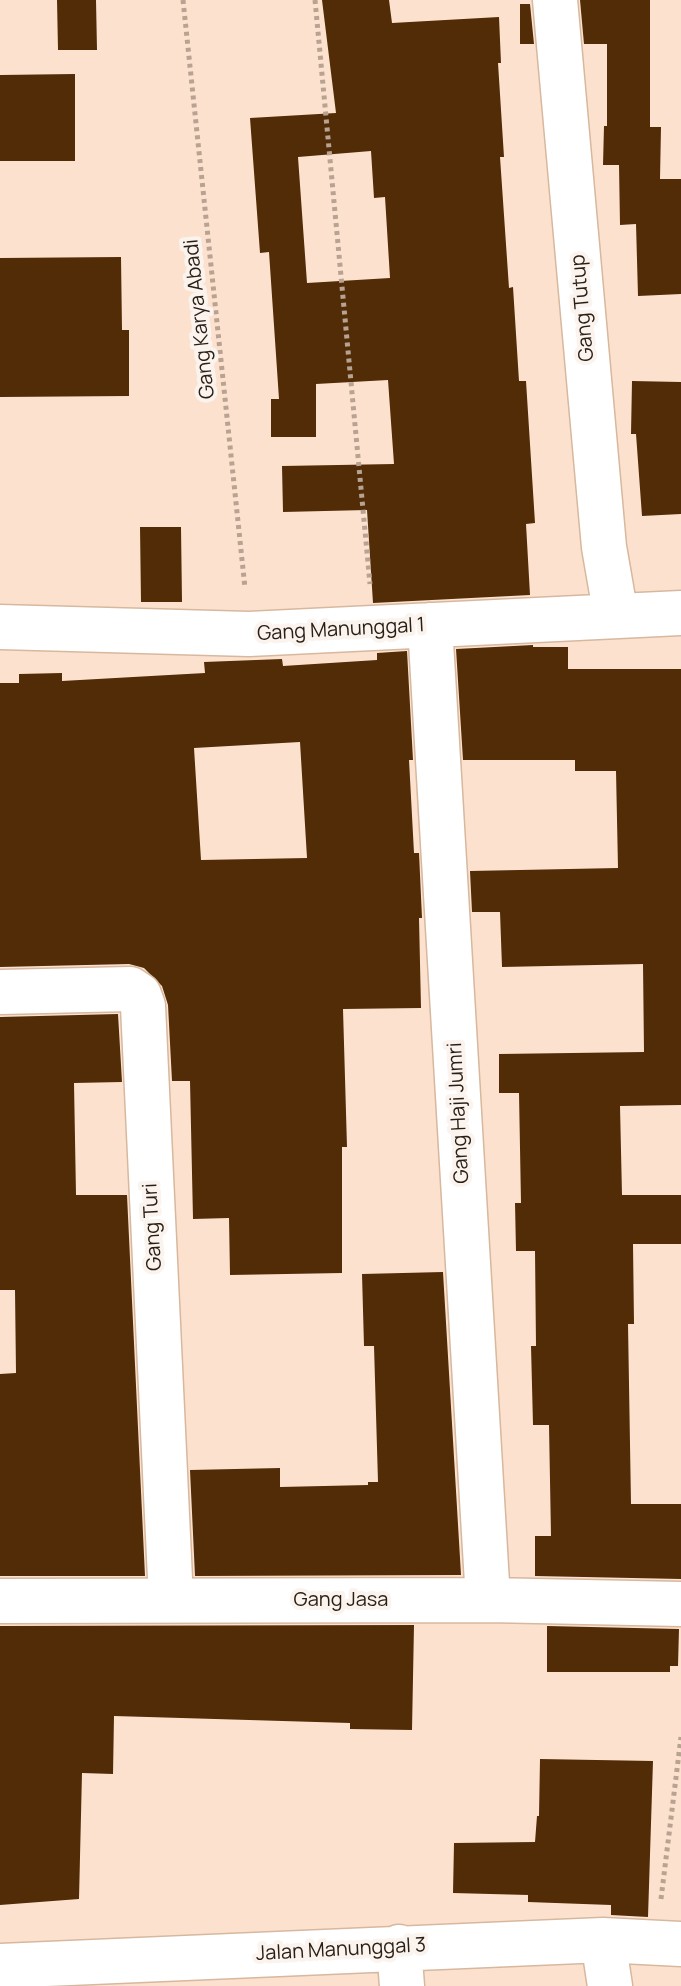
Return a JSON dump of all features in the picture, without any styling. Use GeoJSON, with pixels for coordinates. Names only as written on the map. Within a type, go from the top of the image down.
{"type":"FeatureCollection","features":[{"type":"Feature","properties":{"kind":"street","name":"Gang Tutup"},"geometry":{"type":"LineString","coordinates":[[555,0],[604,547],[616,616]]}},
{"type":"Feature","properties":{"kind":"street","name":"Gang Manunggal 1"},"geometry":{"type":"LineString","coordinates":[[0,627],[249,634],[681,613]]}},
{"type":"Feature","properties":{"kind":"street","name":"Gang Haji Jumri"},"geometry":{"type":"LineString","coordinates":[[430,625],[488,1600]]}},
{"type":"Feature","properties":{"kind":"street","name":"Gang Turi"},"geometry":{"type":"LineString","coordinates":[[0,992],[130,989],[139,995],[143,1006],[171,1600]]}},
{"type":"Feature","properties":{"kind":"street","name":"Gang Jasa"},"geometry":{"type":"LineString","coordinates":[[0,1601],[488,1600],[681,1604]]}},
{"type":"Feature","properties":{"kind":"street","name":"Jalan Manunggal 3"},"geometry":{"type":"LineString","coordinates":[[0,1966],[401,1966],[603,1940],[668,1943]]}},
{"type":"Feature","properties":{"kind":"street"},"geometry":{"type":"LineString","coordinates":[[603,1940],[610,1986]]}},
{"type":"Feature","properties":{"kind":"path","name":"Gang Karya Abadi"},"geometry":{"type":"LineString","coordinates":[[183,0],[249,634]]}},
{"type":"Feature","properties":{"kind":"path"},"geometry":{"type":"LineString","coordinates":[[315,0],[374,628]]}},
{"type":"Feature","properties":{"kind":"path"},"geometry":{"type":"LineString","coordinates":[[668,1943],[681,1737]]}},
{"type":"Feature","properties":{"kind":"building"},"geometry":{"type":"Polygon","coordinates":[[[57,0],[96,0],[97,50],[58,50],[57,0]]]}},
{"type":"Feature","properties":{"kind":"building"},"geometry":{"type":"Polygon","coordinates":[[[322,0],[389,0],[392,23],[499,17],[501,63],[498,63],[504,157],[500,157],[509,288],[513,287],[519,381],[526,381],[535,523],[526,524],[530,595],[373,603],[367,510],[283,512],[282,466],[394,464],[388,380],[316,384],[316,437],[271,437],[271,399],[279,399],[269,252],[260,253],[250,118],[336,113],[322,0]],[[371,151],[298,157],[307,283],[390,278],[385,197],[374,198],[371,151]]]}},
{"type":"Feature","properties":{"kind":"building"},"geometry":{"type":"Polygon","coordinates":[[[580,0],[650,0],[650,127],[661,127],[660,179],[681,179],[681,294],[638,296],[636,224],[620,225],[619,165],[603,165],[604,126],[607,126],[607,44],[584,44],[580,0]]]}},
{"type":"Feature","properties":{"kind":"building"},"geometry":{"type":"Polygon","coordinates":[[[520,4],[530,4],[534,44],[520,44],[520,4]]]}},
{"type":"Feature","properties":{"kind":"building"},"geometry":{"type":"Polygon","coordinates":[[[75,74],[75,161],[0,161],[0,75],[75,74]]]}},
{"type":"Feature","properties":{"kind":"building"},"geometry":{"type":"Polygon","coordinates":[[[121,257],[122,330],[129,330],[129,396],[0,397],[0,258],[121,257]]]}},
{"type":"Feature","properties":{"kind":"building"},"geometry":{"type":"Polygon","coordinates":[[[632,381],[681,382],[681,514],[642,516],[636,434],[631,434],[632,381]]]}},
{"type":"Feature","properties":{"kind":"building"},"geometry":{"type":"Polygon","coordinates":[[[140,527],[181,527],[182,602],[141,602],[140,527]]]}},
{"type":"Feature","properties":{"kind":"building"},"geometry":{"type":"Polygon","coordinates":[[[533,645],[568,647],[568,669],[681,669],[681,1105],[620,1106],[622,1195],[681,1195],[681,1244],[633,1244],[634,1324],[628,1324],[631,1504],[681,1504],[681,1579],[535,1576],[535,1536],[551,1536],[549,1425],[533,1425],[531,1346],[536,1346],[535,1251],[516,1251],[515,1203],[521,1203],[519,1093],[499,1093],[499,1054],[644,1052],[643,964],[502,967],[500,912],[472,912],[470,871],[618,868],[616,771],[575,771],[575,760],[463,760],[456,649],[533,645]]]}},
{"type":"Feature","properties":{"kind":"building"},"geometry":{"type":"Polygon","coordinates":[[[407,651],[414,853],[419,853],[422,918],[419,918],[421,1008],[343,1009],[347,1147],[342,1147],[342,1273],[230,1275],[229,1218],[193,1219],[190,1081],[172,1081],[168,1005],[162,986],[144,968],[129,964],[0,967],[0,683],[19,683],[19,674],[62,673],[62,681],[205,673],[204,662],[282,659],[283,666],[377,660],[377,653],[407,651]],[[300,742],[194,748],[201,860],[307,858],[300,742]]]}},
{"type":"Feature","properties":{"kind":"building"},"geometry":{"type":"Polygon","coordinates":[[[118,1014],[122,1082],[74,1083],[76,1195],[127,1195],[145,1576],[0,1576],[0,1374],[16,1373],[15,1290],[0,1290],[0,1017],[118,1014]]]}},
{"type":"Feature","properties":{"kind":"building"},"geometry":{"type":"Polygon","coordinates":[[[443,1272],[461,1575],[195,1576],[190,1470],[280,1468],[280,1487],[368,1485],[368,1482],[378,1482],[374,1346],[364,1346],[362,1274],[443,1272]]]}},
{"type":"Feature","properties":{"kind":"building"},"geometry":{"type":"Polygon","coordinates":[[[414,1625],[412,1730],[350,1729],[350,1723],[114,1716],[113,1774],[82,1773],[79,1899],[0,1905],[0,1626],[414,1625]]]}},
{"type":"Feature","properties":{"kind":"building"},"geometry":{"type":"Polygon","coordinates":[[[547,1626],[679,1629],[678,1666],[670,1666],[670,1672],[547,1672],[547,1626]]]}},
{"type":"Feature","properties":{"kind":"building"},"geometry":{"type":"Polygon","coordinates":[[[540,1759],[653,1761],[648,1917],[611,1915],[611,1905],[528,1902],[528,1895],[453,1893],[454,1843],[535,1842],[539,1816],[540,1759]]]}}]}
